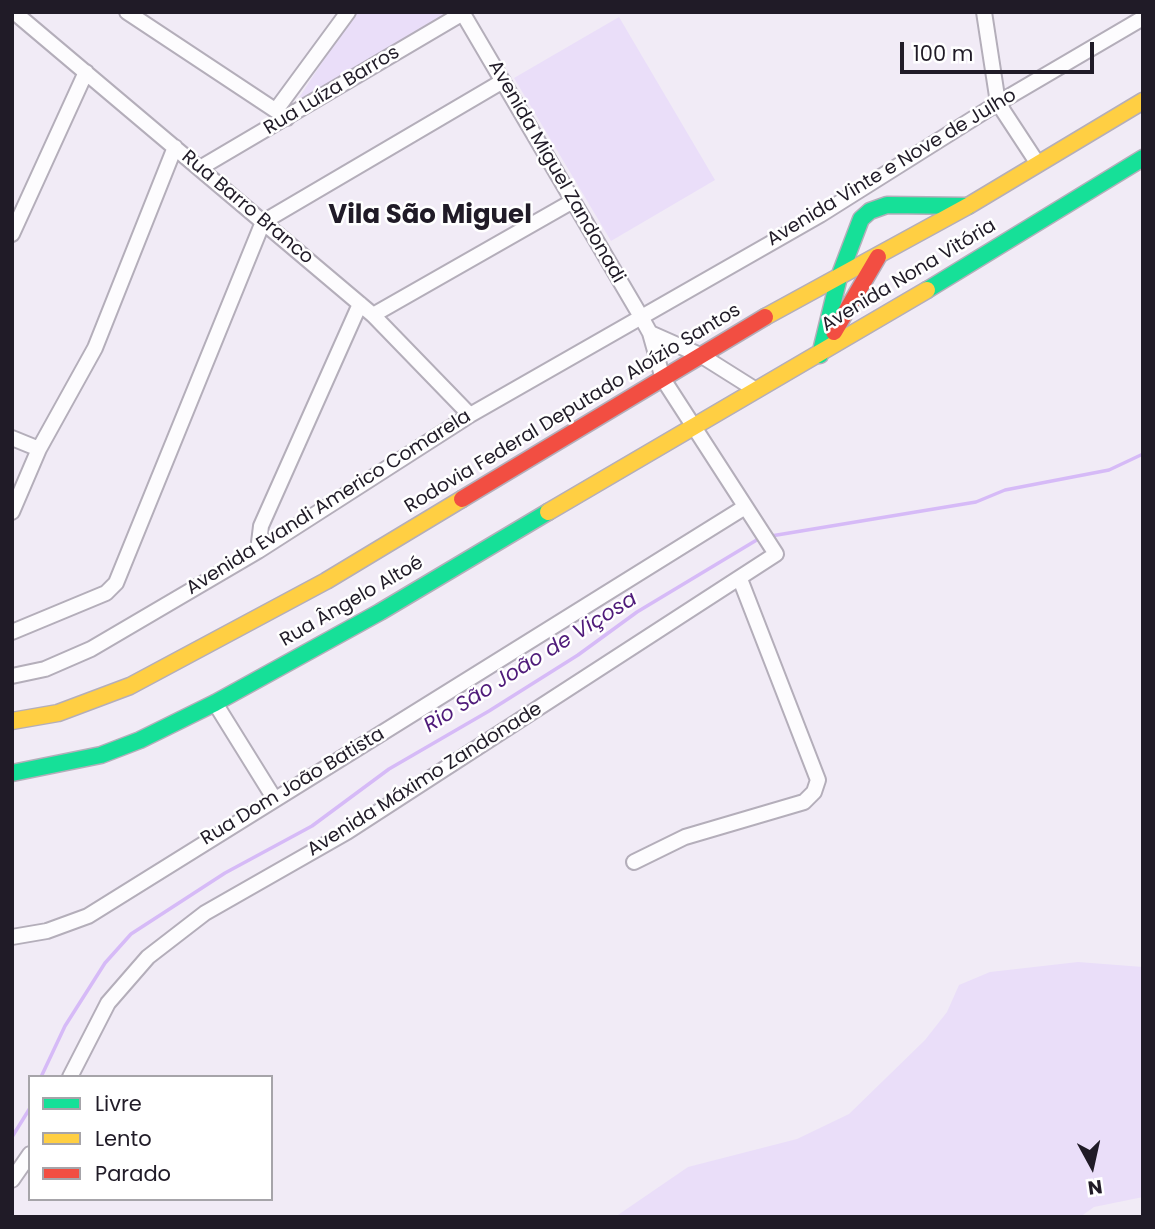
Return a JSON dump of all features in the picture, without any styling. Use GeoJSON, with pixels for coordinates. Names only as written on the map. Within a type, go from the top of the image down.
{"type":"FeatureCollection","features":[{"type":"Feature","properties":{"kind":"main road","name":"Rodovia Federal Deputado Aloízio Santos"},"geometry":{"type":"LineString","coordinates":[[12,721],[58,713],[93,701],[177,663],[404,536],[702,356],[968,206],[1143,101]]}},
{"type":"Feature","properties":{"kind":"main road","name":"Avenida Nona Vitória"},"geometry":{"type":"LineString","coordinates":[[694,425],[820,355],[1143,158]]}},
{"type":"Feature","properties":{"kind":"main road"},"geometry":{"type":"LineString","coordinates":[[820,355],[839,277],[856,229],[870,211],[887,205],[968,206]]}},
{"type":"Feature","properties":{"kind":"main road"},"geometry":{"type":"LineString","coordinates":[[820,355],[878,257]]}},
{"type":"Feature","properties":{"kind":"main road","name":"Rua Ângelo Altoé"},"geometry":{"type":"LineString","coordinates":[[12,772],[101,755],[140,740],[215,703],[380,612],[694,425]]}},
{"type":"Feature","properties":{"kind":"street","name":"Rua Barro Branco"},"geometry":{"type":"LineString","coordinates":[[14,12],[373,315],[470,415]]}},
{"type":"Feature","properties":{"kind":"street"},"geometry":{"type":"LineString","coordinates":[[127,12],[282,114],[345,13]]}},
{"type":"Feature","properties":{"kind":"street"},"geometry":{"type":"LineString","coordinates":[[984,12],[999,103],[1038,164]]}},
{"type":"Feature","properties":{"kind":"street","name":"Rua Luíza Barros"},"geometry":{"type":"LineString","coordinates":[[200,169],[282,114],[462,13]]}},
{"type":"Feature","properties":{"kind":"street","name":"Avenida Miguel Zandonadi"},"geometry":{"type":"LineString","coordinates":[[462,13],[640,315],[650,333],[663,379],[694,425]]}},
{"type":"Feature","properties":{"kind":"street","name":"Avenida Vinte e Nove de Julho"},"geometry":{"type":"LineString","coordinates":[[640,315],[820,215],[999,103],[1143,18]]}},
{"type":"Feature","properties":{"kind":"street"},"geometry":{"type":"LineString","coordinates":[[12,234],[86,72]]}},
{"type":"Feature","properties":{"kind":"street"},"geometry":{"type":"LineString","coordinates":[[12,632],[106,593],[117,583],[263,222],[503,81]]}},
{"type":"Feature","properties":{"kind":"street"},"geometry":{"type":"LineString","coordinates":[[12,512],[39,449],[85,371],[175,147]]}},
{"type":"Feature","properties":{"kind":"street"},"geometry":{"type":"LineString","coordinates":[[373,315],[573,201]]}},
{"type":"Feature","properties":{"kind":"street"},"geometry":{"type":"LineString","coordinates":[[258,551],[261,526],[360,304]]}},
{"type":"Feature","properties":{"kind":"street","name":"Avenida Evandi Americo Comarela"},"geometry":{"type":"LineString","coordinates":[[12,676],[45,669],[91,649],[258,551],[470,415],[640,315]]}},
{"type":"Feature","properties":{"kind":"street"},"geometry":{"type":"LineString","coordinates":[[650,333],[702,356],[756,390]]}},
{"type":"Feature","properties":{"kind":"street","name":"Avenida Máximo Zandonade"},"geometry":{"type":"LineString","coordinates":[[71,1075],[108,1003],[148,957],[205,912],[347,832],[776,554],[694,425]]}},
{"type":"Feature","properties":{"kind":"street"},"geometry":{"type":"LineString","coordinates":[[12,439],[39,449]]}},
{"type":"Feature","properties":{"kind":"street","name":"Rua Dom João Batista"},"geometry":{"type":"LineString","coordinates":[[12,937],[47,931],[88,916],[275,798],[748,511]]}},
{"type":"Feature","properties":{"kind":"street"},"geometry":{"type":"LineString","coordinates":[[634,862],[685,837],[804,802],[814,792],[818,780],[740,579]]}},
{"type":"Feature","properties":{"kind":"street"},"geometry":{"type":"LineString","coordinates":[[215,703],[275,798]]}},
{"type":"Feature","properties":{"kind":"street"},"geometry":{"type":"LineString","coordinates":[[12,1180],[28,1157]]}},
{"type":"Feature","properties":{"kind":"shaded area"},"geometry":{"type":"Polygon","coordinates":[[[355,12],[461,12],[287,116],[355,12]]]}},
{"type":"Feature","properties":{"kind":"shaded area"},"geometry":{"type":"Polygon","coordinates":[[[619,17],[715,180],[611,241],[514,78],[619,17]]]}},
{"type":"Feature","properties":{"kind":"shaded area"},"geometry":{"type":"Polygon","coordinates":[[[1078,962],[1143,967],[1143,1197],[1094,1207],[1080,1217],[615,1217],[688,1167],[797,1139],[849,1114],[925,1040],[947,1012],[959,985],[990,972],[1078,962]]]}},
{"type":"Feature","properties":{"kind":"waterway","name":"Rio São João de Viçosa"},"geometry":{"type":"LineString","coordinates":[[771,536],[976,502],[1005,490],[1109,470],[1143,454]]}},
{"type":"Feature","properties":{"kind":"waterway","name":"Rio São João de Viçosa"},"geometry":{"type":"LineString","coordinates":[[42,1075],[65,1026],[105,963],[131,934],[225,873],[312,826],[389,769],[489,711],[578,655],[637,612],[760,538]]}},
{"type":"Feature","properties":{"kind":"waterway","name":"Rio São João de Viçosa"},"geometry":{"type":"LineString","coordinates":[[12,1137],[28,1111]]}},
{"type":"Feature","properties":{"kind":"traffic: fast"},"geometry":{"type":"LineString","coordinates":[[927,290],[1143,158]]}},
{"type":"Feature","properties":{"kind":"traffic: fast"},"geometry":{"type":"LineString","coordinates":[[820,355],[839,277],[861,219],[870,211],[887,205],[968,206]]}},
{"type":"Feature","properties":{"kind":"traffic: fast"},"geometry":{"type":"LineString","coordinates":[[12,773],[101,755],[140,740],[215,703],[380,612],[548,512]]}},
{"type":"Feature","properties":{"kind":"traffic: slow"},"geometry":{"type":"LineString","coordinates":[[765,317],[968,206],[1143,101]]}},
{"type":"Feature","properties":{"kind":"traffic: slow"},"geometry":{"type":"LineString","coordinates":[[548,512],[927,290]]}},
{"type":"Feature","properties":{"kind":"traffic: slow"},"geometry":{"type":"LineString","coordinates":[[12,721],[58,713],[130,686],[326,581],[462,499]]}},
{"type":"Feature","properties":{"kind":"traffic: jam"},"geometry":{"type":"LineString","coordinates":[[834,332],[878,257]]}},
{"type":"Feature","properties":{"kind":"traffic: jam"},"geometry":{"type":"LineString","coordinates":[[462,499],[765,317]]}},
{"type":"Feature","properties":{"kind":"district","name":"Vila São Miguel"},"geometry":{"type":"Point","coordinates":[430,216]}}]}
